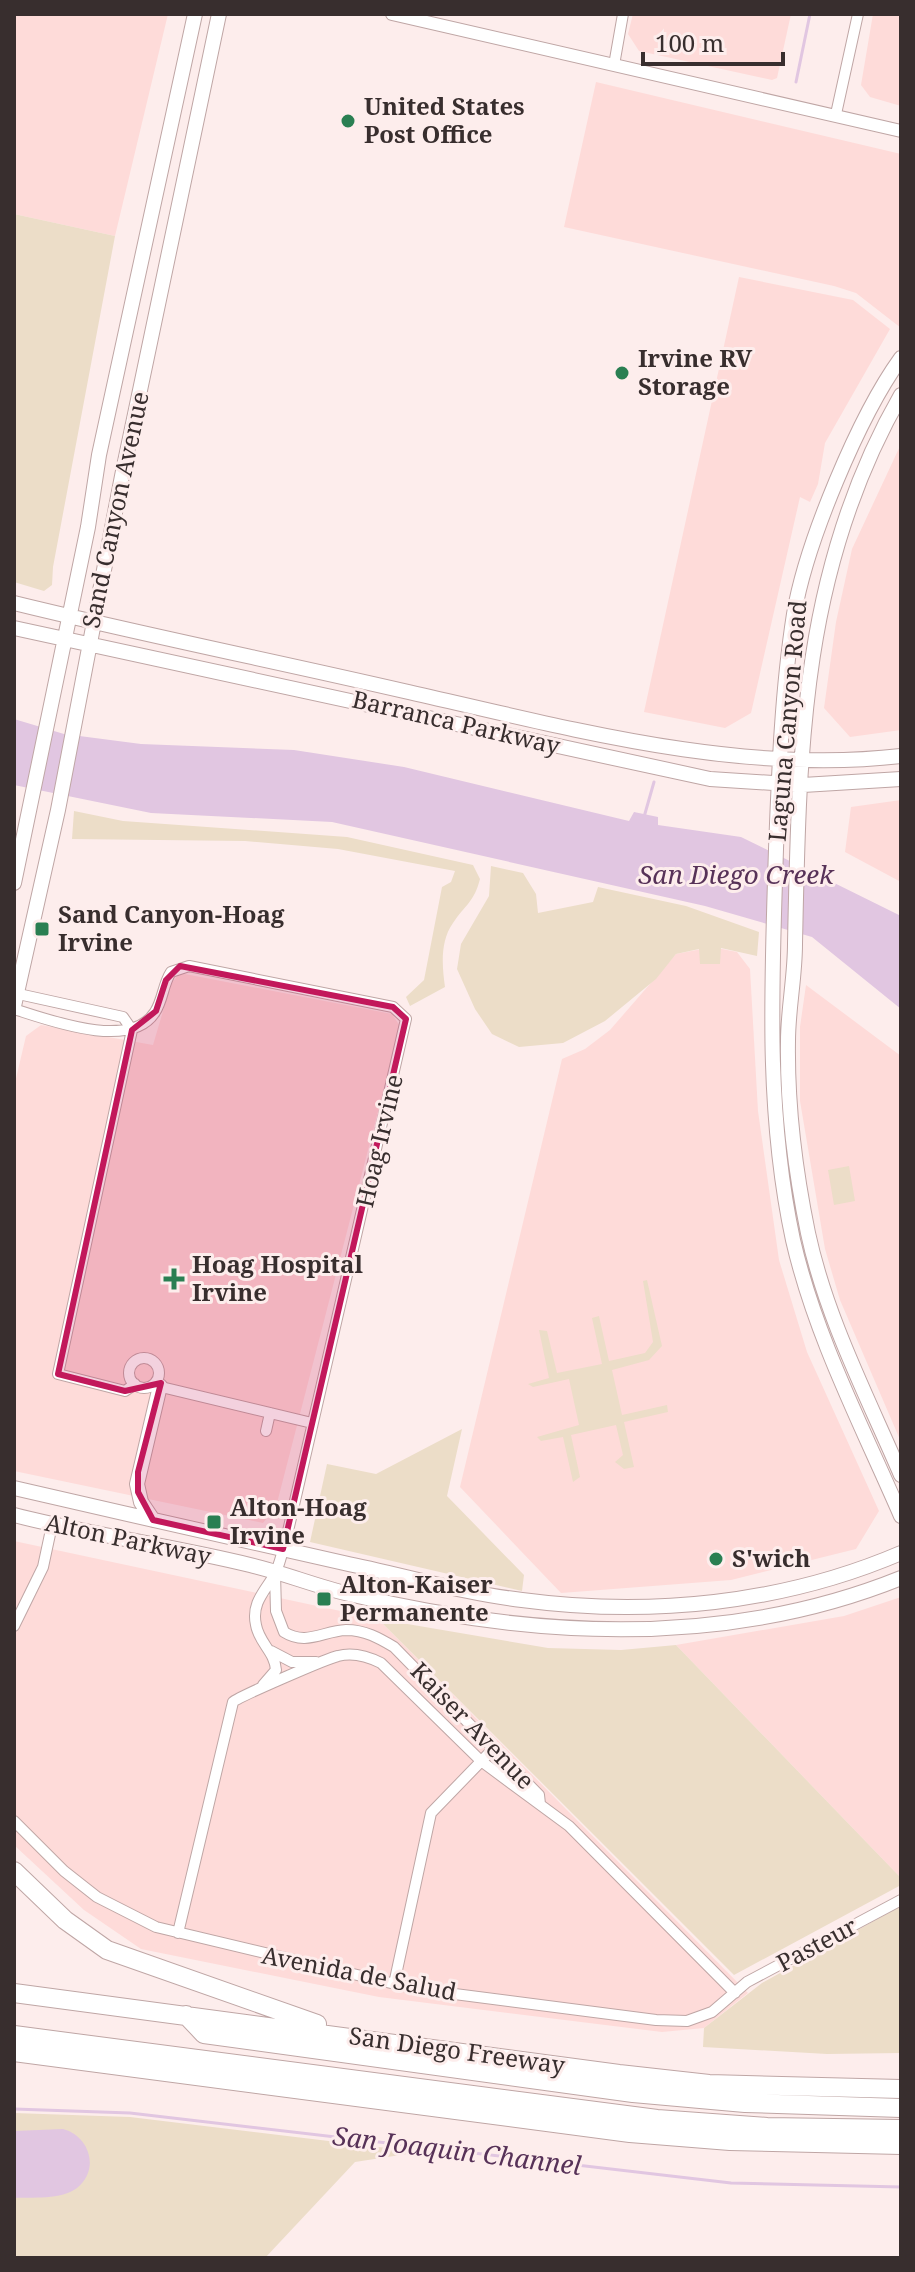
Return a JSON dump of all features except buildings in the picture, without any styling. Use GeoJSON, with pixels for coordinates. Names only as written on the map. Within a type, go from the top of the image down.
{"type":"FeatureCollection","features":[{"type":"Feature","properties":{"kind":"highway"},"geometry":{"type":"LineString","coordinates":[[14,1871],[65,1920],[107,1950],[356,2037]]}},
{"type":"Feature","properties":{"kind":"highway","name":"San Diego Freeway"},"geometry":{"type":"LineString","coordinates":[[14,1993],[709,2084],[901,2089]]}},
{"type":"Feature","properties":{"kind":"highway"},"geometry":{"type":"LineString","coordinates":[[186,2015],[204,2034],[633,2093],[745,2103],[901,2108]]}},
{"type":"Feature","properties":{"kind":"highway","name":"San Diego Freeway"},"geometry":{"type":"LineString","coordinates":[[14,2035],[657,2119],[781,2127],[901,2129]]}},
{"type":"Feature","properties":{"kind":"highway"},"geometry":{"type":"LineString","coordinates":[[14,2052],[630,2133],[730,2141],[901,2145]]}},
{"type":"Feature","properties":{"kind":"main road","name":"Sand Canyon Avenue"},"geometry":{"type":"LineString","coordinates":[[14,883],[70,616],[115,379],[195,14]]}},
{"type":"Feature","properties":{"kind":"main road","name":"Sand Canyon Avenue"},"geometry":{"type":"LineString","coordinates":[[15,1000],[58,810],[93,622],[219,14]]}},
{"type":"Feature","properties":{"kind":"main road","name":"Laguna Canyon Road"},"geometry":{"type":"LineString","coordinates":[[901,358],[863,425],[812,549],[795,612],[778,783],[771,1082],[793,1239],[814,1314],[901,1516]]}},
{"type":"Feature","properties":{"kind":"main road","name":"Laguna Canyon Road"},"geometry":{"type":"LineString","coordinates":[[901,395],[874,442],[858,480],[825,580],[807,677],[788,1040],[791,1097],[809,1236],[832,1312],[901,1475]]}},
{"type":"Feature","properties":{"kind":"main road","name":"Barranca Parkway"},"geometry":{"type":"LineString","coordinates":[[14,603],[540,722],[713,752],[803,759],[901,756]]}},
{"type":"Feature","properties":{"kind":"main road","name":"Barranca Parkway"},"geometry":{"type":"LineString","coordinates":[[14,628],[710,779],[802,784],[901,779]]}},
{"type":"Feature","properties":{"kind":"main road"},"geometry":{"type":"LineString","coordinates":[[153,1520],[138,1492],[138,1472],[156,1386]]}},
{"type":"Feature","properties":{"kind":"main road","name":"Alton Parkway"},"geometry":{"type":"LineString","coordinates":[[14,1488],[507,1598],[643,1608],[713,1602],[783,1590],[901,1553]]}},
{"type":"Feature","properties":{"kind":"main road","name":"Alton Parkway"},"geometry":{"type":"LineString","coordinates":[[14,1515],[275,1573],[349,1595],[462,1616],[601,1631],[674,1629],[766,1617],[838,1600],[901,1578]]}},
{"type":"Feature","properties":{"kind":"street"},"geometry":{"type":"LineString","coordinates":[[392,14],[901,131]]}},
{"type":"Feature","properties":{"kind":"street"},"geometry":{"type":"LineString","coordinates":[[614,65],[623,14]]}},
{"type":"Feature","properties":{"kind":"street"},"geometry":{"type":"LineString","coordinates":[[836,114],[858,14]]}},
{"type":"Feature","properties":{"kind":"street","name":"Hoag Irvine"},"geometry":{"type":"LineString","coordinates":[[132,1030],[148,1021],[156,1011],[171,972],[189,966],[393,1007],[406,1019],[275,1573]]}},
{"type":"Feature","properties":{"kind":"street"},"geometry":{"type":"LineString","coordinates":[[15,1000],[116,1034],[132,1030]]}},
{"type":"Feature","properties":{"kind":"street"},"geometry":{"type":"LineString","coordinates":[[15,1000],[123,1017],[132,1030],[58,1374],[125,1391],[135,1384]]}},
{"type":"Feature","properties":{"kind":"street"},"geometry":{"type":"LineString","coordinates":[[156,1386],[158,1367],[147,1358],[138,1359],[131,1367],[130,1376],[135,1384],[156,1386],[312,1423]]}},
{"type":"Feature","properties":{"kind":"street"},"geometry":{"type":"LineString","coordinates":[[266,1431],[270,1413]]}},
{"type":"Feature","properties":{"kind":"street"},"geometry":{"type":"LineString","coordinates":[[14,1626],[43,1567],[52,1525]]}},
{"type":"Feature","properties":{"kind":"street"},"geometry":{"type":"LineString","coordinates":[[263,1685],[276,1670],[275,1660],[259,1636],[255,1610],[259,1594],[275,1573]]}},
{"type":"Feature","properties":{"kind":"street","name":"Kaiser Avenue"},"geometry":{"type":"LineString","coordinates":[[275,1573],[276,1611],[284,1632],[304,1640],[346,1630],[373,1635],[394,1647],[539,1795],[540,1804]]}},
{"type":"Feature","properties":{"kind":"street","name":"Kaiser Avenue"},"geometry":{"type":"LineString","coordinates":[[269,1650],[292,1662],[326,1660]]}},
{"type":"Feature","properties":{"kind":"street","name":"Kaiser Avenue"},"geometry":{"type":"LineString","coordinates":[[178,1933],[231,1706],[238,1697],[263,1685],[285,1680],[326,1660],[348,1654],[381,1663],[481,1761],[532,1802],[540,1804],[569,1826],[735,1993]]}},
{"type":"Feature","properties":{"kind":"street"},"geometry":{"type":"LineString","coordinates":[[394,1984],[431,1813],[493,1749]]}},
{"type":"Feature","properties":{"kind":"street","name":"Avenida de Salud"},"geometry":{"type":"LineString","coordinates":[[14,1821],[64,1871],[97,1897],[137,1919],[178,1933],[394,1984],[679,2022],[712,2012],[735,1993]]}},
{"type":"Feature","properties":{"kind":"street","name":"Pasteur"},"geometry":{"type":"LineString","coordinates":[[735,1993],[761,1974],[901,1900]]}},
{"type":"Feature","properties":{"kind":"highlighted area"},"geometry":{"type":"Polygon","coordinates":[[[180,966],[393,1007],[406,1019],[283,1549],[153,1520],[138,1492],[138,1472],[161,1383],[125,1391],[58,1374],[132,1030],[156,1011],[166,980],[180,966]]]}},
{"type":"Feature","properties":{"kind":"shaded area"},"geometry":{"type":"Polygon","coordinates":[[[14,14],[168,14],[115,236],[14,214],[14,14]]]}},
{"type":"Feature","properties":{"kind":"shaded area"},"geometry":{"type":"Polygon","coordinates":[[[633,14],[791,14],[777,78],[772,80],[639,51],[628,34],[633,14]]]}},
{"type":"Feature","properties":{"kind":"shaded area"},"geometry":{"type":"Polygon","coordinates":[[[873,14],[901,14],[901,106],[870,97],[861,85],[873,14]]]}},
{"type":"Feature","properties":{"kind":"shaded area"},"geometry":{"type":"Polygon","coordinates":[[[596,82],[901,154],[901,328],[856,293],[834,286],[564,227],[596,82]]]}},
{"type":"Feature","properties":{"kind":"shaded area"},"geometry":{"type":"Polygon","coordinates":[[[14,214],[115,236],[52,585],[44,591],[14,582],[14,214]]]}},
{"type":"Feature","properties":{"kind":"shaded area"},"geometry":{"type":"Polygon","coordinates":[[[739,277],[853,300],[890,329],[825,443],[818,484],[810,502],[800,497],[751,713],[725,728],[644,712],[739,277]]]}},
{"type":"Feature","properties":{"kind":"shaded area"},"geometry":{"type":"Polygon","coordinates":[[[901,444],[901,730],[850,737],[824,708],[836,622],[852,549],[901,444]]]}},
{"type":"Feature","properties":{"kind":"shaded area"},"geometry":{"type":"Polygon","coordinates":[[[901,800],[901,882],[845,852],[851,807],[901,800]]]}},
{"type":"Feature","properties":{"kind":"shaded area"},"geometry":{"type":"Polygon","coordinates":[[[74,811],[123,821],[347,837],[473,865],[480,879],[472,898],[446,938],[443,962],[445,987],[410,1006],[406,997],[424,980],[442,887],[451,882],[455,871],[338,849],[245,841],[72,839],[74,811]]]}},
{"type":"Feature","properties":{"kind":"shaded area"},"geometry":{"type":"Polygon","coordinates":[[[491,866],[523,873],[536,894],[538,913],[593,902],[598,887],[686,906],[759,932],[757,956],[721,948],[720,964],[700,964],[699,949],[676,954],[656,979],[605,1021],[563,1043],[519,1047],[492,1034],[475,1009],[457,969],[461,944],[489,896],[491,866]]]}},
{"type":"Feature","properties":{"kind":"shaded area"},"geometry":{"type":"Polygon","coordinates":[[[712,947],[737,952],[750,969],[758,1111],[779,1260],[807,1352],[879,1511],[856,1549],[731,1580],[561,1593],[460,1487],[562,1059],[585,1049],[610,1030],[676,954],[712,947]]]}},
{"type":"Feature","properties":{"kind":"shaded area","name":"Hoag Hospital Irvine"},"geometry":{"type":"Polygon","coordinates":[[[178,975],[392,1014],[400,1026],[276,1507],[263,1523],[14,1471],[14,1087],[26,1036],[41,1025],[153,1045],[171,984],[178,975]]]}},
{"type":"Feature","properties":{"kind":"shaded area"},"geometry":{"type":"Polygon","coordinates":[[[806,985],[901,1056],[901,1442],[840,1300],[825,1249],[800,1101],[800,1027],[806,985]]]}},
{"type":"Feature","properties":{"kind":"shaded area"},"geometry":{"type":"Polygon","coordinates":[[[849,1166],[855,1201],[834,1205],[828,1170],[849,1166]]]}},
{"type":"Feature","properties":{"kind":"shaded area"},"geometry":{"type":"Polygon","coordinates":[[[647,1280],[662,1346],[649,1360],[612,1370],[622,1415],[667,1405],[668,1412],[624,1422],[634,1467],[624,1469],[615,1462],[623,1455],[616,1425],[571,1435],[580,1477],[573,1482],[563,1437],[541,1441],[537,1437],[579,1425],[569,1379],[533,1387],[528,1384],[549,1378],[539,1330],[547,1331],[557,1373],[602,1364],[592,1318],[599,1316],[609,1361],[645,1353],[653,1342],[643,1281],[647,1280]]]}},
{"type":"Feature","properties":{"kind":"shaded area"},"geometry":{"type":"Polygon","coordinates":[[[462,1429],[447,1496],[524,1575],[522,1591],[310,1542],[327,1464],[376,1474],[462,1429]]]}},
{"type":"Feature","properties":{"kind":"shaded area"},"geometry":{"type":"Polygon","coordinates":[[[14,1541],[378,1619],[748,1993],[704,2028],[662,2032],[379,1997],[141,1949],[84,1910],[14,1845],[14,1541]]]}},
{"type":"Feature","properties":{"kind":"shaded area"},"geometry":{"type":"Polygon","coordinates":[[[901,1597],[901,1878],[676,1645],[844,1616],[901,1597]]]}},
{"type":"Feature","properties":{"kind":"shaded area"},"geometry":{"type":"Polygon","coordinates":[[[378,1619],[548,1648],[621,1650],[676,1645],[901,1878],[901,1885],[734,1975],[378,1619]]]}},
{"type":"Feature","properties":{"kind":"shaded area"},"geometry":{"type":"Polygon","coordinates":[[[901,1906],[901,2053],[827,2054],[703,2047],[704,2028],[762,1983],[901,1906]]]}},
{"type":"Feature","properties":{"kind":"shaded area"},"geometry":{"type":"Polygon","coordinates":[[[14,2113],[130,2117],[420,2152],[355,2162],[265,2258],[14,2258],[14,2113]]]}},
{"type":"Feature","properties":{"kind":"water","name":"San Diego Creek"},"geometry":{"type":"Polygon","coordinates":[[[14,719],[64,734],[141,744],[294,750],[404,767],[629,821],[634,812],[658,817],[658,825],[741,837],[901,916],[901,1009],[812,937],[705,906],[332,822],[151,813],[14,785],[14,719]]]}},
{"type":"Feature","properties":{"kind":"water"},"geometry":{"type":"Polygon","coordinates":[[[63,2129],[80,2139],[89,2154],[90,2163],[84,2181],[71,2192],[63,2194],[14,2198],[14,2131],[63,2129]]]}},
{"type":"Feature","properties":{"kind":"waterway"},"geometry":{"type":"LineString","coordinates":[[796,82],[810,14]]}},
{"type":"Feature","properties":{"kind":"waterway"},"geometry":{"type":"LineString","coordinates":[[644,817],[654,782]]}},
{"type":"Feature","properties":{"kind":"waterway","name":"San Joaquin Channel"},"geometry":{"type":"LineString","coordinates":[[14,2109],[130,2113],[731,2183],[901,2187]]}},
{"type":"Feature","properties":{"kind":"place","name":"United States Post Office"},"geometry":{"type":"Point","coordinates":[348,121]}},
{"type":"Feature","properties":{"kind":"place","name":"Irvine RV Storage"},"geometry":{"type":"Point","coordinates":[622,373]}},
{"type":"Feature","properties":{"kind":"place","name":"Sand Canyon-Hoag Irvine"},"geometry":{"type":"Point","coordinates":[42,929]}},
{"type":"Feature","properties":{"kind":"place","name":"Hoag Hospital Irvine"},"geometry":{"type":"Point","coordinates":[174,1279]}},
{"type":"Feature","properties":{"kind":"place","name":"Alton-Hoag Irvine"},"geometry":{"type":"Point","coordinates":[214,1522]}},
{"type":"Feature","properties":{"kind":"place","name":"S'wich"},"geometry":{"type":"Point","coordinates":[716,1559]}},
{"type":"Feature","properties":{"kind":"place","name":"Alton-Kaiser Permanente"},"geometry":{"type":"Point","coordinates":[324,1599]}}]}
